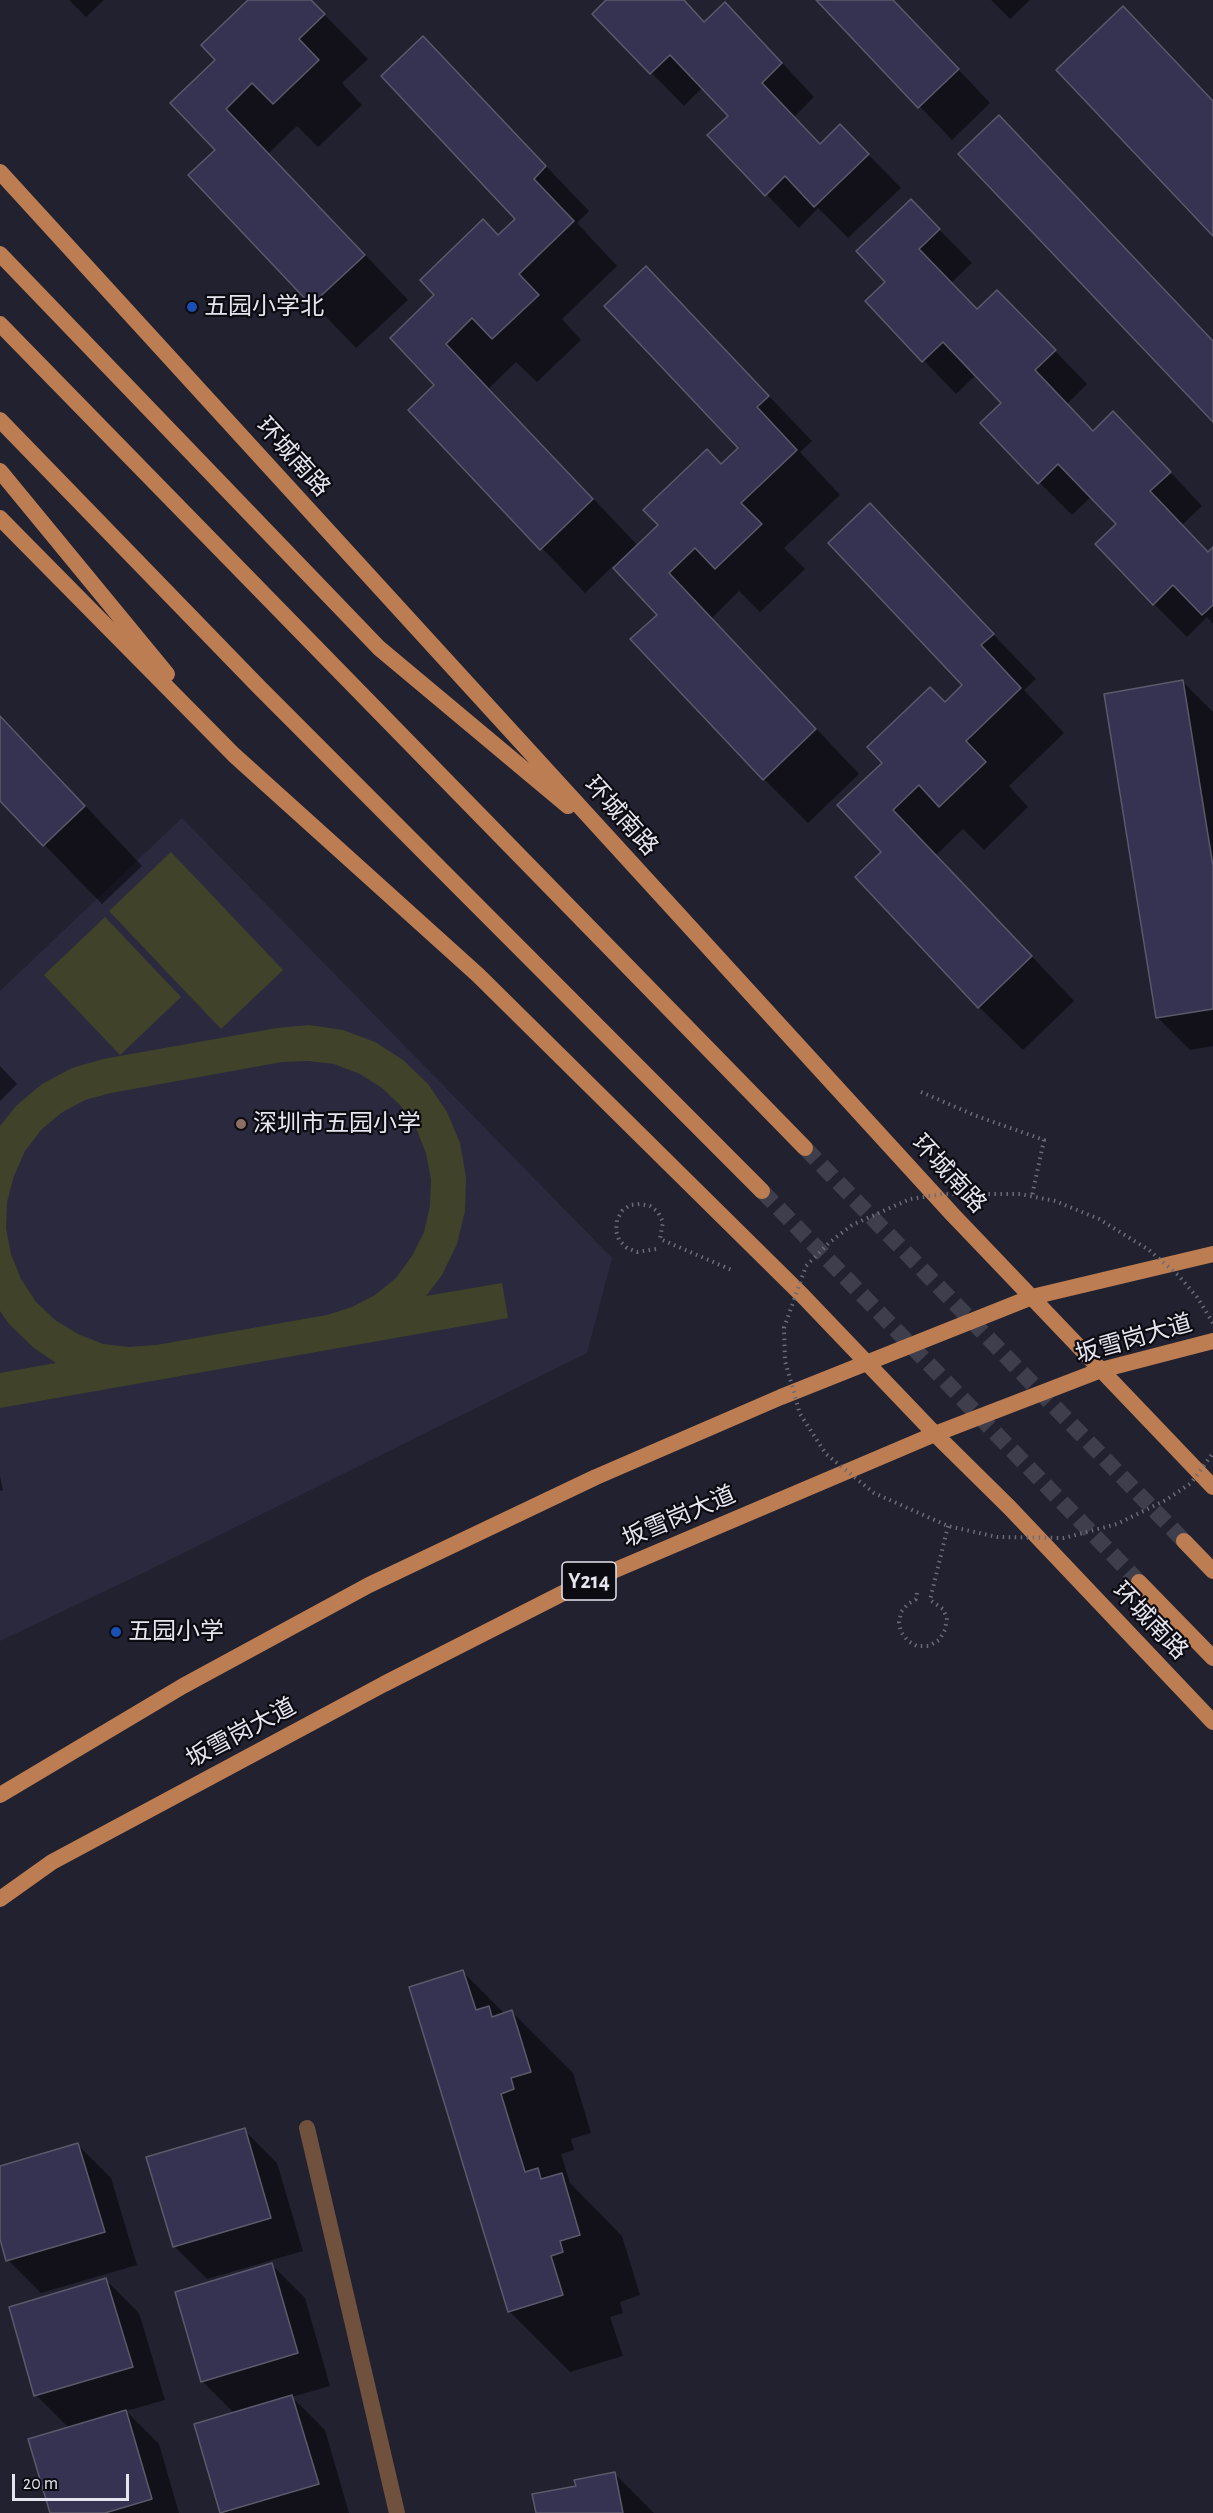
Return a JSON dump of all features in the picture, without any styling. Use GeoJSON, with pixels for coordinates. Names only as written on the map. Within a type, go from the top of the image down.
{"type":"FeatureCollection","features":[{"type":"Feature","properties":{"kind":"main road","name":"环城南路"},"geometry":{"type":"LineString","coordinates":[[0,172],[953,1215],[1213,1487]]}},
{"type":"Feature","properties":{"kind":"main road"},"geometry":{"type":"LineString","coordinates":[[0,254],[379,648],[619,849]]}},
{"type":"Feature","properties":{"kind":"main road"},"geometry":{"type":"LineString","coordinates":[[0,324],[805,1148]]}},
{"type":"Feature","properties":{"kind":"main road"},"geometry":{"type":"LineString","coordinates":[[0,420],[259,687],[762,1191]]}},
{"type":"Feature","properties":{"kind":"main road"},"geometry":{"type":"LineString","coordinates":[[0,471],[234,754]]}},
{"type":"Feature","properties":{"kind":"main road","name":"环城南路"},"geometry":{"type":"LineString","coordinates":[[0,518],[234,754],[478,975],[868,1362],[1213,1722]]}},
{"type":"Feature","properties":{"kind":"main road"},"geometry":{"type":"LineString","coordinates":[[0,1796],[183,1686],[369,1585],[596,1477],[781,1397],[1032,1297],[1213,1254]]}},
{"type":"Feature","properties":{"kind":"main road","name":"坂雪岗大道"},"geometry":{"type":"LineString","coordinates":[[0,1899],[63,1857],[384,1684],[573,1588],[935,1434],[1101,1370],[1213,1341]]}},
{"type":"Feature","properties":{"kind":"main road"},"geometry":{"type":"LineString","coordinates":[[1185,1541],[1213,1571]]}},
{"type":"Feature","properties":{"kind":"main road","name":"环城南路"},"geometry":{"type":"LineString","coordinates":[[1139,1582],[1213,1658]]}},
{"type":"Feature","properties":{"kind":"lane"},"geometry":{"type":"LineString","coordinates":[[307,2128],[397,2513]]}},
{"type":"Feature","properties":{"kind":"path"},"geometry":{"type":"LineString","coordinates":[[921,1092],[974,1115],[1044,1140],[1032,1196]]}},
{"type":"Feature","properties":{"kind":"path"},"geometry":{"type":"LineString","coordinates":[[1213,1323],[1197,1297],[1178,1275],[1149,1250],[1099,1219],[1055,1201],[1032,1196],[955,1194],[910,1199],[852,1225],[830,1242],[806,1266],[784,1328],[785,1361],[800,1414],[826,1454],[874,1493],[948,1526],[997,1537],[1064,1538],[1117,1524],[1166,1500],[1191,1483],[1213,1453]]}},
{"type":"Feature","properties":{"kind":"path"},"geometry":{"type":"LineString","coordinates":[[656,1248],[637,1252],[627,1248],[619,1240],[616,1231],[617,1220],[622,1211],[630,1205],[650,1206],[658,1212],[663,1222],[660,1239],[742,1274]]}},
{"type":"Feature","properties":{"kind":"path"},"geometry":{"type":"LineString","coordinates":[[917,1593],[916,1599],[901,1612],[899,1622],[901,1632],[908,1641],[917,1646],[929,1646],[939,1640],[945,1630],[947,1618],[943,1609],[930,1600],[948,1526]]}},
{"type":"Feature","properties":{"kind":"shaded area","name":"深圳市五园小学"},"geometry":{"type":"Polygon","coordinates":[[[182,818],[612,1258],[587,1353],[143,1573],[0,1641],[0,991],[182,818]]]}},
{"type":"Feature","properties":{"kind":"green space"},"geometry":{"type":"Polygon","coordinates":[[[171,852],[283,970],[221,1029],[109,911],[171,852]]]}},
{"type":"Feature","properties":{"kind":"green space"},"geometry":{"type":"Polygon","coordinates":[[[105,917],[181,997],[120,1055],[44,975],[105,917]]]}},
{"type":"Feature","properties":{"kind":"green space"},"geometry":{"type":"Polygon","coordinates":[[[309,1025],[343,1030],[375,1042],[403,1060],[428,1084],[447,1112],[460,1143],[466,1177],[465,1211],[457,1244],[442,1275],[426,1296],[502,1283],[508,1318],[0,1408],[0,1373],[56,1363],[34,1348],[9,1324],[0,1311],[0,1126],[16,1106],[42,1084],[72,1068],[103,1059],[277,1028],[309,1025]],[[308,1061],[282,1062],[111,1093],[85,1100],[61,1113],[41,1130],[25,1151],[14,1176],[7,1202],[6,1228],[11,1254],[21,1279],[36,1302],[55,1320],[78,1334],[103,1344],[129,1347],[156,1345],[327,1315],[352,1307],[375,1295],[396,1278],[412,1256],[424,1232],[430,1206],[431,1179],[426,1153],[416,1128],[401,1106],[382,1088],[360,1074],[334,1064],[308,1061]]]}},
{"type":"Feature","properties":{"kind":"building"},"geometry":{"type":"Polygon","coordinates":[[[248,0],[311,0],[325,14],[299,39],[319,60],[273,104],[252,83],[226,109],[365,255],[311,305],[188,175],[215,150],[170,103],[215,60],[201,45],[248,0]]]}},
{"type":"Feature","properties":{"kind":"building"},"geometry":{"type":"Polygon","coordinates":[[[606,0],[684,0],[704,22],[725,2],[782,63],[762,83],[820,144],[840,124],[869,154],[814,207],[785,176],[765,196],[707,135],[728,116],[670,55],[650,74],[592,14],[606,0]]]}},
{"type":"Feature","properties":{"kind":"building"},"geometry":{"type":"Polygon","coordinates":[[[816,0],[893,0],[959,69],[918,108],[816,0]]]}},
{"type":"Feature","properties":{"kind":"building"},"geometry":{"type":"Polygon","coordinates":[[[1123,6],[1213,101],[1213,236],[1056,70],[1123,6]]]}},
{"type":"Feature","properties":{"kind":"building"},"geometry":{"type":"Polygon","coordinates":[[[423,36],[546,166],[534,179],[574,221],[519,274],[539,295],[492,339],[472,318],[446,344],[593,499],[540,550],[408,410],[434,385],[390,338],[434,295],[420,280],[483,219],[498,235],[515,219],[381,76],[423,36]]]}},
{"type":"Feature","properties":{"kind":"building"},"geometry":{"type":"Polygon","coordinates":[[[999,115],[1213,341],[1213,422],[958,154],[999,115]]]}},
{"type":"Feature","properties":{"kind":"building"},"geometry":{"type":"Polygon","coordinates":[[[911,199],[940,229],[919,249],[977,309],[997,290],[1056,350],[1035,370],[1093,431],[1113,411],[1171,472],[1150,491],[1208,552],[1213,547],[1213,605],[1202,615],[1173,585],[1153,605],[1095,544],[1116,524],[1058,464],[1038,484],[980,423],[1001,403],[943,342],[922,362],[865,301],[885,282],[856,251],[911,199]]]}},
{"type":"Feature","properties":{"kind":"building"},"geometry":{"type":"Polygon","coordinates":[[[646,266],[769,396],[757,407],[797,450],[741,503],[762,524],[715,569],[695,548],[669,573],[816,729],[763,780],[630,639],[657,615],[613,568],[658,525],[643,510],[707,449],[721,464],[738,448],[604,306],[646,266]]]}},
{"type":"Feature","properties":{"kind":"building"},"geometry":{"type":"Polygon","coordinates":[[[870,503],[994,634],[981,645],[1021,688],[966,741],[986,762],[939,807],[919,785],[893,810],[1032,956],[978,1008],[855,877],[881,852],[837,805],[882,763],[867,747],[930,687],[945,702],[962,685],[828,543],[870,503]]]}},
{"type":"Feature","properties":{"kind":"building"},"geometry":{"type":"Polygon","coordinates":[[[1183,680],[1213,866],[1213,1009],[1156,1018],[1104,694],[1183,680]]]}},
{"type":"Feature","properties":{"kind":"building"},"geometry":{"type":"Polygon","coordinates":[[[0,716],[85,806],[43,846],[0,801],[0,716]]]}},
{"type":"Feature","properties":{"kind":"building"},"geometry":{"type":"Polygon","coordinates":[[[463,1970],[476,2010],[489,2006],[492,2017],[512,2010],[531,2072],[511,2078],[514,2089],[501,2094],[525,2172],[538,2168],[541,2179],[562,2173],[580,2235],[560,2241],[563,2252],[551,2256],[563,2295],[508,2312],[409,1987],[463,1970]]]}},
{"type":"Feature","properties":{"kind":"building"},"geometry":{"type":"Polygon","coordinates":[[[245,2128],[271,2218],[173,2247],[146,2157],[245,2128]]]}},
{"type":"Feature","properties":{"kind":"building"},"geometry":{"type":"Polygon","coordinates":[[[78,2143],[105,2232],[6,2261],[0,2239],[0,2166],[78,2143]]]}},
{"type":"Feature","properties":{"kind":"building"},"geometry":{"type":"Polygon","coordinates":[[[272,2263],[298,2353],[201,2382],[175,2292],[272,2263]]]}},
{"type":"Feature","properties":{"kind":"building"},"geometry":{"type":"Polygon","coordinates":[[[106,2278],[133,2367],[34,2396],[9,2307],[106,2278]]]}},
{"type":"Feature","properties":{"kind":"building"},"geometry":{"type":"Polygon","coordinates":[[[292,2395],[319,2484],[220,2513],[194,2424],[292,2395]]]}},
{"type":"Feature","properties":{"kind":"building"},"geometry":{"type":"Polygon","coordinates":[[[126,2410],[152,2499],[105,2513],[50,2513],[28,2439],[126,2410]]]}},
{"type":"Feature","properties":{"kind":"building"},"geometry":{"type":"Polygon","coordinates":[[[615,2472],[623,2513],[536,2513],[532,2494],[576,2486],[574,2480],[615,2472]]]}},
{"type":"Feature","properties":{"kind":"tunnel"},"geometry":{"type":"LineString","coordinates":[[805,1148],[1184,1541]]}},
{"type":"Feature","properties":{"kind":"tunnel"},"geometry":{"type":"LineString","coordinates":[[762,1191],[1139,1582]]}},
{"type":"Feature","properties":{"kind":"place","name":"五园小学北"},"geometry":{"type":"Point","coordinates":[192,307]}},
{"type":"Feature","properties":{"kind":"place","name":"深圳市五园小学"},"geometry":{"type":"Point","coordinates":[241,1124]}},
{"type":"Feature","properties":{"kind":"place","name":"五园小学"},"geometry":{"type":"Point","coordinates":[116,1632]}}]}
